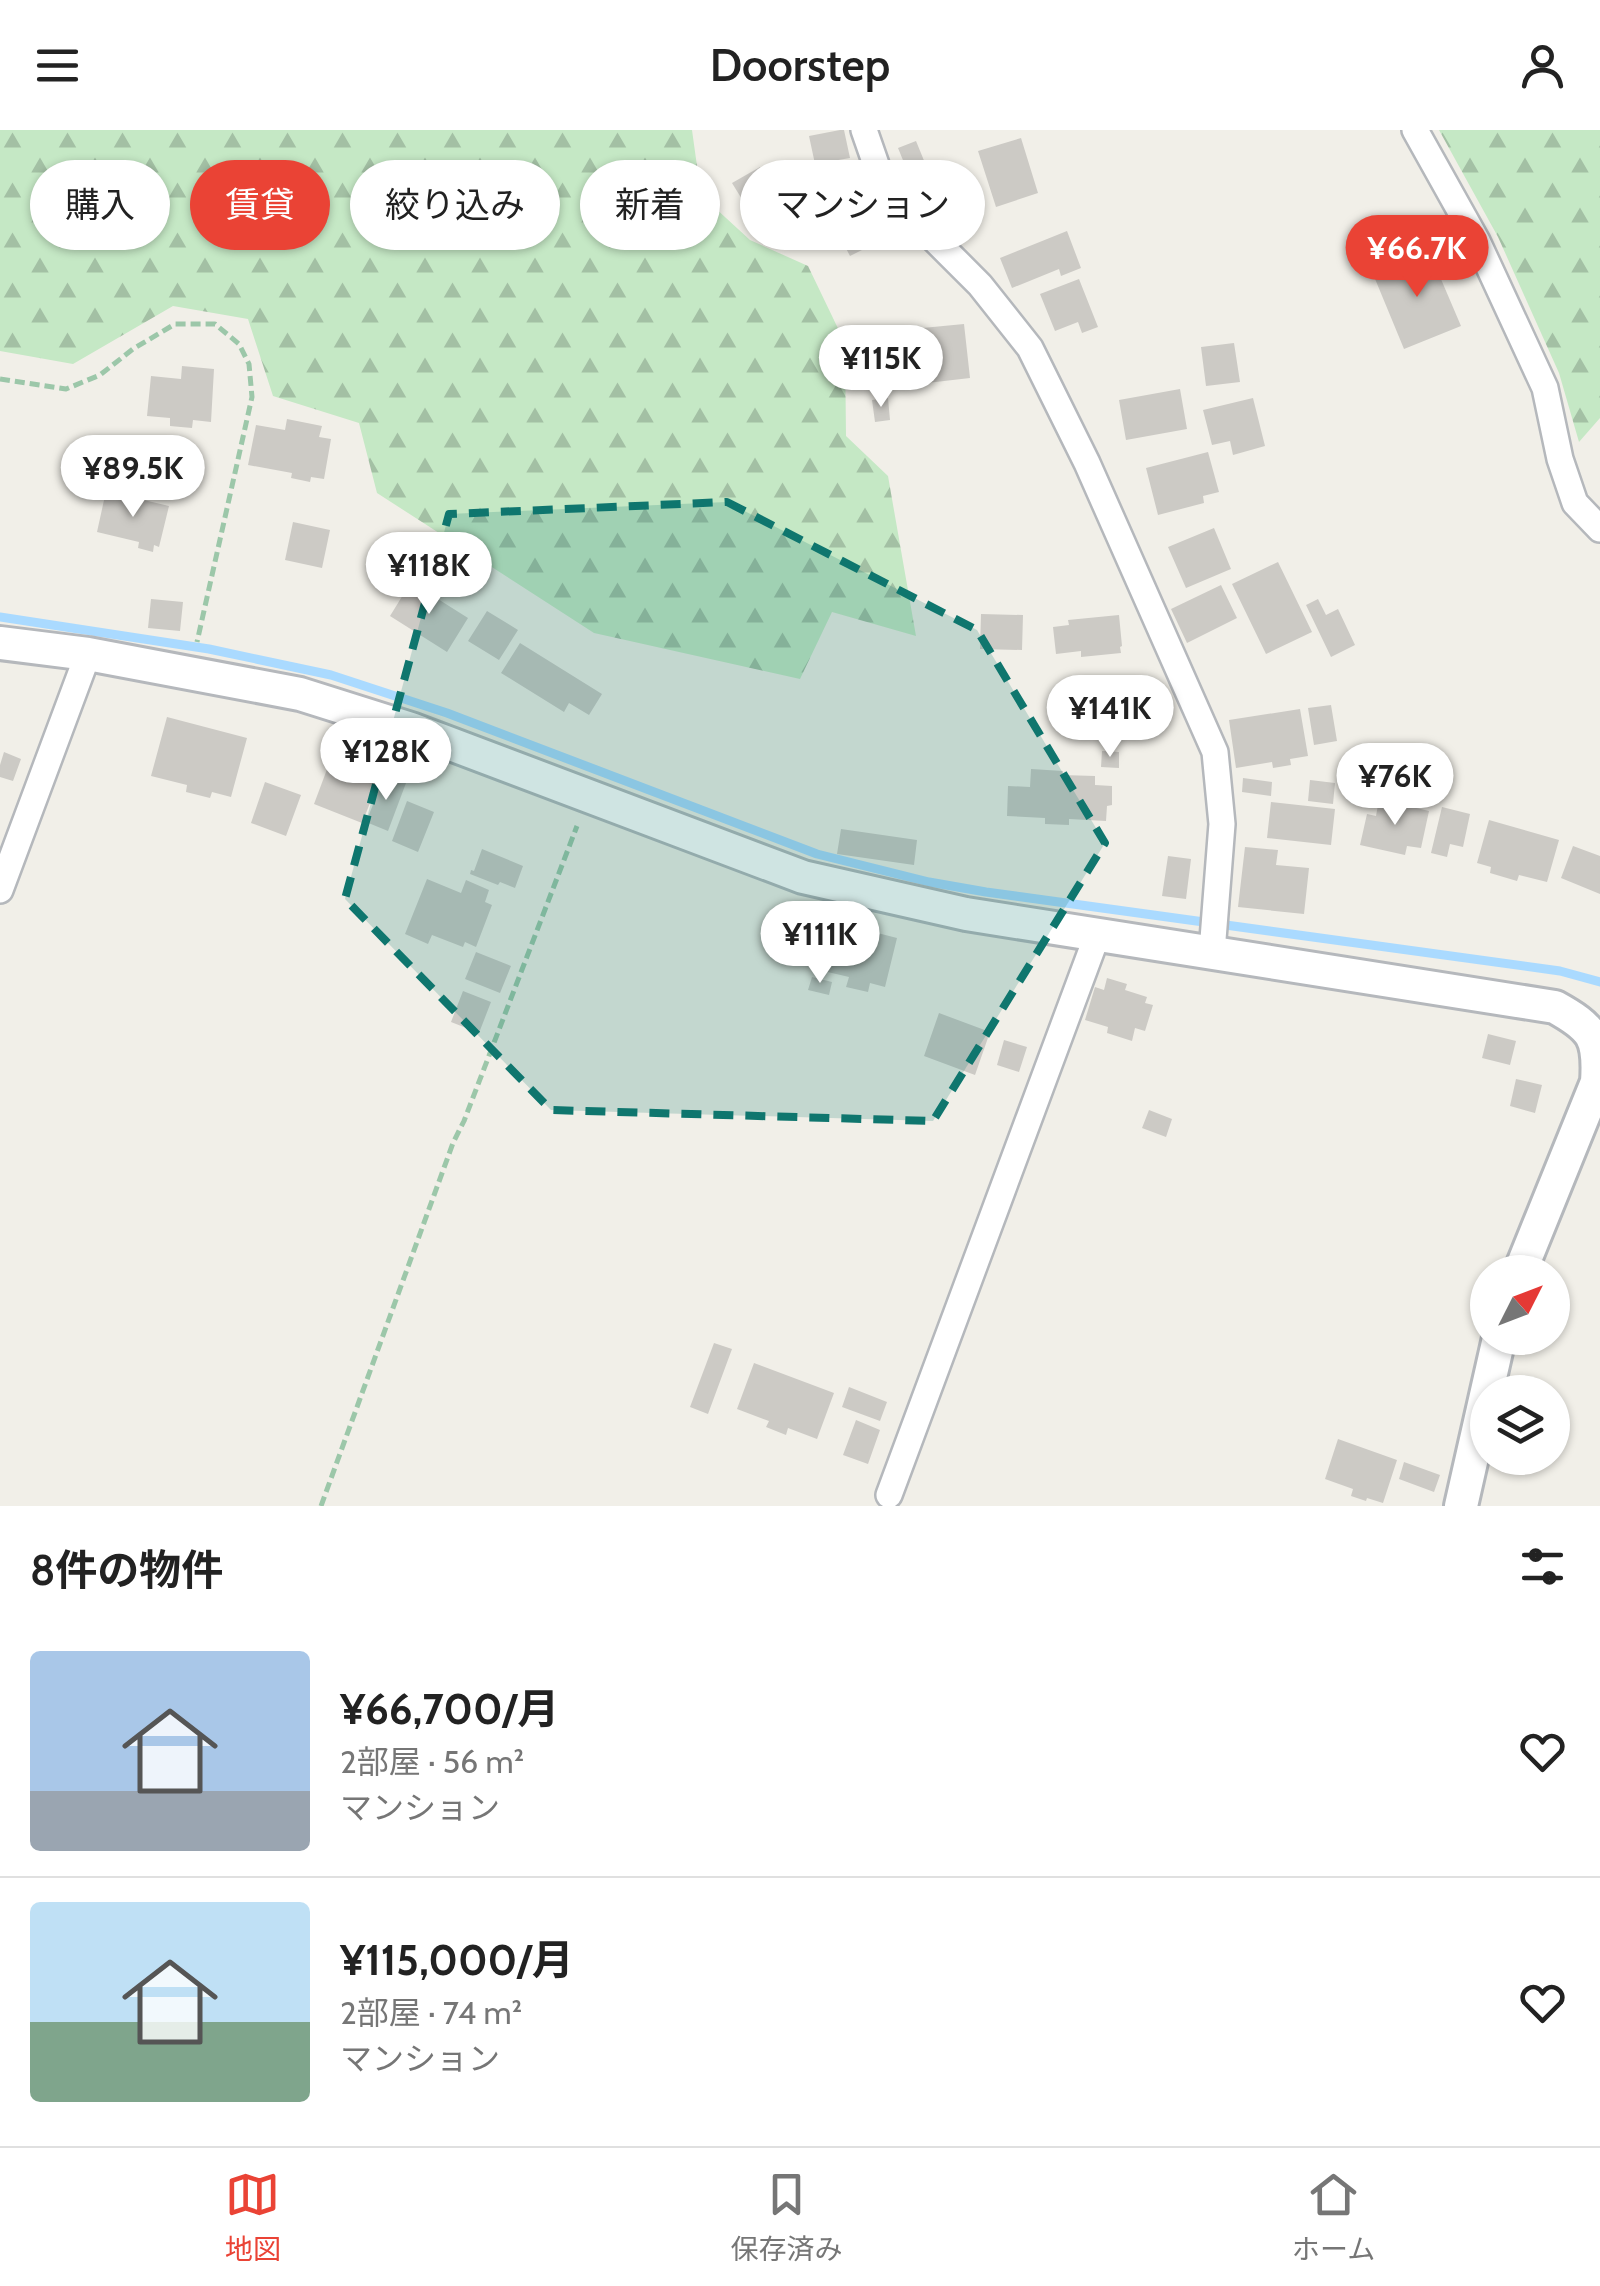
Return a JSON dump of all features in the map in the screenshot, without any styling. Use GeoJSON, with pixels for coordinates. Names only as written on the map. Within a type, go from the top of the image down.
{"type":"FeatureCollection","features":[{"type":"Feature","properties":{"kind":"street"},"geometry":{"type":"LineString","coordinates":[[864,130],[879,172],[904,208],[980,285],[1030,348],[1102,495],[1215,752],[1222,824],[1212,952]]}},
{"type":"Feature","properties":{"kind":"street"},"geometry":{"type":"LineString","coordinates":[[1414,130],[1477,241],[1545,388],[1560,459],[1575,503],[1600,529]]}},
{"type":"Feature","properties":{"kind":"street"},"geometry":{"type":"LineString","coordinates":[[0,643],[88,654],[300,694],[411,729],[803,877],[966,914],[1555,1006],[1596,1031],[1597,1082],[1527,1255]]}},
{"type":"Feature","properties":{"kind":"street"},"geometry":{"type":"LineString","coordinates":[[0,890],[88,654]]}},
{"type":"Feature","properties":{"kind":"street"},"geometry":{"type":"LineString","coordinates":[[889,1494],[1098,933]]}},
{"type":"Feature","properties":{"kind":"street"},"geometry":{"type":"LineString","coordinates":[[1462,1506],[1494,1355]]}},
{"type":"Feature","properties":{"kind":"path"},"geometry":{"type":"LineString","coordinates":[[0,380],[66,389],[100,375],[175,324],[215,324],[239,344],[249,364],[252,397],[190,674]]}},
{"type":"Feature","properties":{"kind":"path"},"geometry":{"type":"LineString","coordinates":[[321,1506],[453,1142],[588,797]]}},
{"type":"Feature","properties":{"kind":"highlighted area"},"geometry":{"type":"Polygon","coordinates":[[[727,502],[977,630],[1105,843],[933,1121],[551,1110],[345,899],[449,514],[727,502]]]}},
{"type":"Feature","properties":{"kind":"green space"},"geometry":{"type":"Polygon","coordinates":[[[0,130],[692,130],[696,160],[580,160],[580,250],[720,250],[720,212],[740,231],[740,250],[772,250],[808,266],[845,343],[846,436],[888,476],[916,636],[832,612],[800,679],[594,633],[377,493],[359,423],[273,396],[248,319],[173,306],[73,364],[0,351],[0,130]]]}},
{"type":"Feature","properties":{"kind":"green space"},"geometry":{"type":"Polygon","coordinates":[[[1439,130],[1600,130],[1600,418],[1579,442],[1559,373],[1498,237],[1439,130]]]}},
{"type":"Feature","properties":{"kind":"building"},"geometry":{"type":"Polygon","coordinates":[[[844,130],[850,158],[814,160],[809,136],[844,130]]]}},
{"type":"Feature","properties":{"kind":"building"},"geometry":{"type":"Polygon","coordinates":[[[1021,138],[1038,193],[996,207],[985,160],[981,160],[978,151],[1021,138]]]}},
{"type":"Feature","properties":{"kind":"building"},"geometry":{"type":"Polygon","coordinates":[[[916,141],[924,160],[903,160],[898,148],[916,141]]]}},
{"type":"Feature","properties":{"kind":"building"},"geometry":{"type":"Polygon","coordinates":[[[740,178],[740,196],[732,183],[740,178]]]}},
{"type":"Feature","properties":{"kind":"building"},"geometry":{"type":"Polygon","coordinates":[[[1067,231],[1081,268],[1061,276],[1059,269],[1012,288],[1000,258],[1067,231]]]}},
{"type":"Feature","properties":{"kind":"building"},"geometry":{"type":"Polygon","coordinates":[[[1429,251],[1461,326],[1404,349],[1373,274],[1429,251]]]}},
{"type":"Feature","properties":{"kind":"building"},"geometry":{"type":"Polygon","coordinates":[[[1079,279],[1098,327],[1082,333],[1078,322],[1055,331],[1040,294],[1079,279]]]}},
{"type":"Feature","properties":{"kind":"building"},"geometry":{"type":"Polygon","coordinates":[[[964,324],[970,378],[927,383],[925,367],[906,369],[907,377],[886,379],[881,332],[964,324]]]}},
{"type":"Feature","properties":{"kind":"building"},"geometry":{"type":"Polygon","coordinates":[[[1234,343],[1240,382],[1206,386],[1201,347],[1234,343]]]}},
{"type":"Feature","properties":{"kind":"building"},"geometry":{"type":"Polygon","coordinates":[[[182,366],[214,369],[211,422],[193,420],[192,428],[170,426],[170,418],[147,416],[151,376],[181,379],[182,366]]]}},
{"type":"Feature","properties":{"kind":"building"},"geometry":{"type":"Polygon","coordinates":[[[1180,389],[1187,429],[1126,440],[1119,400],[1180,389]]]}},
{"type":"Feature","properties":{"kind":"building"},"geometry":{"type":"Polygon","coordinates":[[[888,398],[890,420],[875,422],[872,400],[888,398]]]}},
{"type":"Feature","properties":{"kind":"building"},"geometry":{"type":"Polygon","coordinates":[[[1253,398],[1265,446],[1233,455],[1230,441],[1212,445],[1203,410],[1253,398]]]}},
{"type":"Feature","properties":{"kind":"building"},"geometry":{"type":"Polygon","coordinates":[[[287,419],[322,426],[319,437],[331,439],[324,479],[311,477],[310,482],[291,478],[292,473],[248,465],[256,425],[285,430],[287,419]]]}},
{"type":"Feature","properties":{"kind":"building"},"geometry":{"type":"Polygon","coordinates":[[[1208,452],[1219,492],[1203,496],[1204,503],[1158,515],[1146,468],[1208,452]]]}},
{"type":"Feature","properties":{"kind":"building"},"geometry":{"type":"Polygon","coordinates":[[[171,455],[202,460],[198,487],[167,483],[171,455]]]}},
{"type":"Feature","properties":{"kind":"building"},"geometry":{"type":"Polygon","coordinates":[[[106,491],[169,506],[159,547],[154,545],[153,552],[138,548],[139,542],[97,532],[106,491]]]}},
{"type":"Feature","properties":{"kind":"building"},"geometry":{"type":"Polygon","coordinates":[[[293,522],[330,530],[322,568],[285,560],[293,522]]]}},
{"type":"Feature","properties":{"kind":"building"},"geometry":{"type":"Polygon","coordinates":[[[1214,528],[1231,569],[1186,588],[1168,547],[1214,528]]]}},
{"type":"Feature","properties":{"kind":"building"},"geometry":{"type":"Polygon","coordinates":[[[1278,562],[1312,632],[1266,654],[1232,584],[1278,562]]]}},
{"type":"Feature","properties":{"kind":"building"},"geometry":{"type":"Polygon","coordinates":[[[411,582],[468,618],[447,652],[390,616],[411,582]]]}},
{"type":"Feature","properties":{"kind":"building"},"geometry":{"type":"Polygon","coordinates":[[[1221,585],[1237,618],[1187,643],[1171,609],[1221,585]]]}},
{"type":"Feature","properties":{"kind":"building"},"geometry":{"type":"Polygon","coordinates":[[[151,599],[183,602],[180,631],[148,628],[151,599]]]}},
{"type":"Feature","properties":{"kind":"building"},"geometry":{"type":"Polygon","coordinates":[[[1318,599],[1326,615],[1338,609],[1355,645],[1331,657],[1306,605],[1318,599]]]}},
{"type":"Feature","properties":{"kind":"building"},"geometry":{"type":"Polygon","coordinates":[[[487,611],[518,630],[499,660],[468,641],[487,611]]]}},
{"type":"Feature","properties":{"kind":"building"},"geometry":{"type":"Polygon","coordinates":[[[981,614],[1023,615],[1022,650],[980,649],[981,614]]]}},
{"type":"Feature","properties":{"kind":"building"},"geometry":{"type":"Polygon","coordinates":[[[1119,615],[1121,653],[1081,657],[1081,651],[1056,654],[1053,627],[1069,625],[1068,620],[1119,615]]]}},
{"type":"Feature","properties":{"kind":"building"},"geometry":{"type":"Polygon","coordinates":[[[520,643],[602,694],[589,715],[569,703],[564,712],[501,673],[520,643]]]}},
{"type":"Feature","properties":{"kind":"building"},"geometry":{"type":"Polygon","coordinates":[[[1331,705],[1337,741],[1314,745],[1308,708],[1331,705]]]}},
{"type":"Feature","properties":{"kind":"building"},"geometry":{"type":"Polygon","coordinates":[[[1300,709],[1308,756],[1273,768],[1272,762],[1236,768],[1229,720],[1300,709]]]}},
{"type":"Feature","properties":{"kind":"building"},"geometry":{"type":"Polygon","coordinates":[[[167,717],[247,738],[231,797],[212,792],[210,798],[186,792],[187,785],[151,776],[167,717]]]}},
{"type":"Feature","properties":{"kind":"building"},"geometry":{"type":"Polygon","coordinates":[[[1102,751],[1119,752],[1119,768],[1101,767],[1102,751]]]}},
{"type":"Feature","properties":{"kind":"building"},"geometry":{"type":"Polygon","coordinates":[[[4,752],[21,759],[13,781],[0,777],[4,752]]]}},
{"type":"Feature","properties":{"kind":"building"},"geometry":{"type":"Polygon","coordinates":[[[343,763],[380,778],[362,823],[314,804],[329,764],[341,768],[343,763]]]}},
{"type":"Feature","properties":{"kind":"building"},"geometry":{"type":"Polygon","coordinates":[[[1031,769],[1095,776],[1095,785],[1112,786],[1112,805],[1107,806],[1106,821],[1069,819],[1069,825],[1045,824],[1045,818],[1007,816],[1008,786],[1030,787],[1031,769]]]}},
{"type":"Feature","properties":{"kind":"building"},"geometry":{"type":"Polygon","coordinates":[[[385,775],[406,783],[388,831],[366,822],[385,775]]]}},
{"type":"Feature","properties":{"kind":"building"},"geometry":{"type":"Polygon","coordinates":[[[1243,778],[1272,782],[1271,796],[1242,792],[1243,778]]]}},
{"type":"Feature","properties":{"kind":"building"},"geometry":{"type":"Polygon","coordinates":[[[1310,780],[1335,783],[1333,804],[1308,801],[1310,780]]]}},
{"type":"Feature","properties":{"kind":"building"},"geometry":{"type":"Polygon","coordinates":[[[265,782],[301,795],[286,836],[251,823],[265,782]]]}},
{"type":"Feature","properties":{"kind":"building"},"geometry":{"type":"Polygon","coordinates":[[[1379,799],[1429,811],[1421,848],[1407,846],[1405,855],[1360,845],[1367,814],[1376,816],[1379,799]]]}},
{"type":"Feature","properties":{"kind":"building"},"geometry":{"type":"Polygon","coordinates":[[[407,801],[434,812],[418,852],[392,841],[407,801]]]}},
{"type":"Feature","properties":{"kind":"building"},"geometry":{"type":"Polygon","coordinates":[[[1271,802],[1335,809],[1331,845],[1267,838],[1271,802]]]}},
{"type":"Feature","properties":{"kind":"building"},"geometry":{"type":"Polygon","coordinates":[[[1442,807],[1470,814],[1463,847],[1450,844],[1447,857],[1431,853],[1442,807]]]}},
{"type":"Feature","properties":{"kind":"building"},"geometry":{"type":"Polygon","coordinates":[[[1489,820],[1559,840],[1547,882],[1519,875],[1517,881],[1490,873],[1491,867],[1477,863],[1489,820]]]}},
{"type":"Feature","properties":{"kind":"building"},"geometry":{"type":"Polygon","coordinates":[[[841,829],[917,840],[914,865],[837,854],[841,829]]]}},
{"type":"Feature","properties":{"kind":"building"},"geometry":{"type":"Polygon","coordinates":[[[1573,846],[1600,856],[1600,894],[1561,878],[1573,846]]]}},
{"type":"Feature","properties":{"kind":"building"},"geometry":{"type":"Polygon","coordinates":[[[1245,847],[1278,850],[1276,865],[1309,868],[1304,914],[1238,907],[1245,847]]]}},
{"type":"Feature","properties":{"kind":"building"},"geometry":{"type":"Polygon","coordinates":[[[482,849],[523,866],[515,888],[470,874],[482,849]]]}},
{"type":"Feature","properties":{"kind":"building"},"geometry":{"type":"Polygon","coordinates":[[[1168,856],[1191,859],[1186,899],[1162,896],[1168,856]]]}},
{"type":"Feature","properties":{"kind":"building"},"geometry":{"type":"Polygon","coordinates":[[[427,879],[461,893],[466,880],[489,890],[485,902],[492,905],[476,947],[465,942],[463,947],[432,935],[428,944],[405,934],[427,879]]]}},
{"type":"Feature","properties":{"kind":"building"},"geometry":{"type":"Polygon","coordinates":[[[831,921],[897,938],[885,987],[870,983],[868,992],[846,987],[849,977],[819,970],[831,921]]]}},
{"type":"Feature","properties":{"kind":"building"},"geometry":{"type":"Polygon","coordinates":[[[476,952],[511,966],[500,993],[465,979],[476,952]]]}},
{"type":"Feature","properties":{"kind":"building"},"geometry":{"type":"Polygon","coordinates":[[[812,977],[832,982],[829,995],[808,990],[812,977]]]}},
{"type":"Feature","properties":{"kind":"building"},"geometry":{"type":"Polygon","coordinates":[[[1107,978],[1127,984],[1125,990],[1147,997],[1145,1003],[1153,1005],[1145,1031],[1135,1028],[1132,1041],[1085,1020],[1095,987],[1104,990],[1107,978]]]}},
{"type":"Feature","properties":{"kind":"building"},"geometry":{"type":"Polygon","coordinates":[[[463,991],[491,1002],[479,1033],[451,1022],[463,991]]]}},
{"type":"Feature","properties":{"kind":"building"},"geometry":{"type":"Polygon","coordinates":[[[939,1013],[990,1032],[975,1075],[924,1056],[939,1013]]]}},
{"type":"Feature","properties":{"kind":"building"},"geometry":{"type":"Polygon","coordinates":[[[1488,1034],[1516,1041],[1510,1065],[1482,1058],[1488,1034]]]}},
{"type":"Feature","properties":{"kind":"building"},"geometry":{"type":"Polygon","coordinates":[[[1004,1040],[1027,1047],[1019,1072],[997,1065],[1004,1040]]]}},
{"type":"Feature","properties":{"kind":"building"},"geometry":{"type":"Polygon","coordinates":[[[1516,1079],[1542,1085],[1535,1113],[1510,1106],[1516,1079]]]}},
{"type":"Feature","properties":{"kind":"building"},"geometry":{"type":"Polygon","coordinates":[[[1149,1110],[1172,1119],[1166,1137],[1142,1128],[1149,1110]]]}},
{"type":"Feature","properties":{"kind":"building"},"geometry":{"type":"Polygon","coordinates":[[[714,1343],[732,1349],[708,1414],[690,1407],[714,1343]]]}},
{"type":"Feature","properties":{"kind":"building"},"geometry":{"type":"Polygon","coordinates":[[[754,1363],[834,1393],[817,1439],[788,1428],[786,1435],[766,1427],[769,1421],[737,1409],[754,1363]]]}},
{"type":"Feature","properties":{"kind":"building"},"geometry":{"type":"Polygon","coordinates":[[[849,1387],[887,1402],[880,1421],[842,1407],[849,1387]]]}},
{"type":"Feature","properties":{"kind":"building"},"geometry":{"type":"Polygon","coordinates":[[[856,1420],[880,1430],[868,1464],[843,1455],[856,1420]]]}},
{"type":"Feature","properties":{"kind":"building"},"geometry":{"type":"Polygon","coordinates":[[[1338,1439],[1397,1460],[1383,1503],[1351,1496],[1353,1489],[1325,1479],[1338,1439]]]}},
{"type":"Feature","properties":{"kind":"building"},"geometry":{"type":"Polygon","coordinates":[[[1404,1462],[1440,1475],[1434,1492],[1399,1479],[1404,1462]]]}},
{"type":"Feature","properties":{"kind":"waterway"},"geometry":{"type":"LineString","coordinates":[[0,617],[209,649],[331,675],[447,713],[817,854],[929,882],[1560,971],[1600,982]]}}]}
